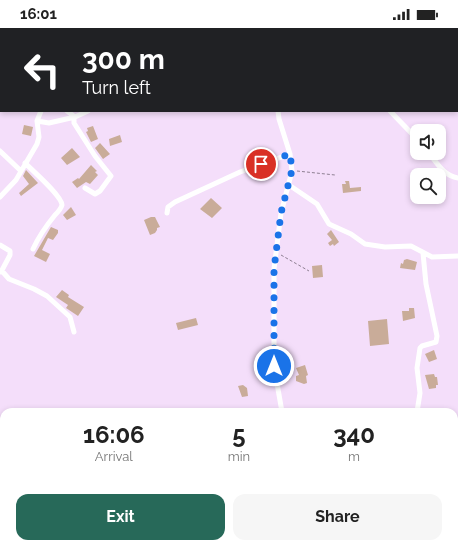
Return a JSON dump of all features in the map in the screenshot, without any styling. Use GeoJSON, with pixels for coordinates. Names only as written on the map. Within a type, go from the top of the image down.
{"type":"FeatureCollection","features":[{"type":"Feature","properties":{"kind":"street"},"geometry":{"type":"LineString","coordinates":[[0,197],[16,180],[37,144],[37,121],[41,112]]}},
{"type":"Feature","properties":{"kind":"street"},"geometry":{"type":"LineString","coordinates":[[68,112],[74,117],[74,123],[95,156],[111,176],[100,191],[94,194],[85,188]]}},
{"type":"Feature","properties":{"kind":"street"},"geometry":{"type":"LineString","coordinates":[[37,121],[49,123],[74,117],[86,112]]}},
{"type":"Feature","properties":{"kind":"street"},"geometry":{"type":"LineString","coordinates":[[278,112],[290,154],[292,170],[281,213],[276,252],[274,366],[281,408]]}},
{"type":"Feature","properties":{"kind":"street"},"geometry":{"type":"LineString","coordinates":[[391,112],[410,132]]}},
{"type":"Feature","properties":{"kind":"street"},"geometry":{"type":"LineString","coordinates":[[1,153],[21,171]]}},
{"type":"Feature","properties":{"kind":"street"},"geometry":{"type":"LineString","coordinates":[[167,213],[168,207],[175,202],[240,172],[290,154]]}},
{"type":"Feature","properties":{"kind":"street"},"geometry":{"type":"LineString","coordinates":[[435,160],[449,176],[458,178]]}},
{"type":"Feature","properties":{"kind":"street"},"geometry":{"type":"LineString","coordinates":[[25,163],[51,189],[61,201],[62,206],[44,229],[33,249]]}},
{"type":"Feature","properties":{"kind":"street"},"geometry":{"type":"LineString","coordinates":[[289,185],[317,204],[328,224],[351,234],[365,244],[385,247],[411,246],[432,257],[458,256]]}},
{"type":"Feature","properties":{"kind":"street"},"geometry":{"type":"LineString","coordinates":[[0,245],[10,251],[10,255],[1,272],[9,279],[47,296],[70,317],[74,332]]}},
{"type":"Feature","properties":{"kind":"street"},"geometry":{"type":"LineString","coordinates":[[417,408],[420,393],[417,368],[420,348],[436,342],[437,336],[426,284],[423,253]]}},
{"type":"Feature","properties":{"kind":"path"},"geometry":{"type":"LineString","coordinates":[[292,170],[335,175]]}},
{"type":"Feature","properties":{"kind":"path"},"geometry":{"type":"LineString","coordinates":[[276,252],[310,271]]}},
{"type":"Feature","properties":{"kind":"building"},"geometry":{"type":"Polygon","coordinates":[[[24,125],[33,127],[31,136],[22,134],[24,125]]]}},
{"type":"Feature","properties":{"kind":"building"},"geometry":{"type":"Polygon","coordinates":[[[93,126],[98,139],[91,142],[86,132],[88,131],[87,128],[93,126]]]}},
{"type":"Feature","properties":{"kind":"building"},"geometry":{"type":"Polygon","coordinates":[[[120,135],[122,142],[110,146],[109,139],[120,135]]]}},
{"type":"Feature","properties":{"kind":"building"},"geometry":{"type":"Polygon","coordinates":[[[100,143],[110,154],[103,159],[95,148],[100,143]]]}},
{"type":"Feature","properties":{"kind":"building"},"geometry":{"type":"Polygon","coordinates":[[[72,148],[80,157],[67,165],[61,158],[72,148]]]}},
{"type":"Feature","properties":{"kind":"building"},"geometry":{"type":"Polygon","coordinates":[[[91,165],[97,171],[95,172],[98,175],[90,184],[86,182],[77,188],[72,182],[78,178],[79,179],[91,165]]]}},
{"type":"Feature","properties":{"kind":"building"},"geometry":{"type":"Polygon","coordinates":[[[26,170],[38,183],[21,196],[19,193],[29,184],[23,176],[26,170]]]}},
{"type":"Feature","properties":{"kind":"building"},"geometry":{"type":"Polygon","coordinates":[[[345,181],[349,181],[350,188],[361,187],[361,191],[343,193],[342,184],[346,184],[345,181]]]}},
{"type":"Feature","properties":{"kind":"building"},"geometry":{"type":"Polygon","coordinates":[[[211,198],[222,208],[212,218],[200,209],[211,198]]]}},
{"type":"Feature","properties":{"kind":"building"},"geometry":{"type":"Polygon","coordinates":[[[71,207],[76,215],[67,220],[63,215],[71,207]]]}},
{"type":"Feature","properties":{"kind":"building"},"geometry":{"type":"Polygon","coordinates":[[[155,217],[160,227],[157,228],[155,233],[150,235],[144,220],[155,217]]]}},
{"type":"Feature","properties":{"kind":"building"},"geometry":{"type":"Polygon","coordinates":[[[51,227],[58,230],[58,233],[53,240],[48,238],[42,250],[50,254],[46,262],[34,256],[51,227]]]}},
{"type":"Feature","properties":{"kind":"building"},"geometry":{"type":"Polygon","coordinates":[[[331,230],[339,242],[334,246],[333,244],[330,246],[328,243],[332,240],[327,234],[331,230]]]}},
{"type":"Feature","properties":{"kind":"building"},"geometry":{"type":"Polygon","coordinates":[[[407,259],[417,262],[415,270],[400,268],[401,263],[403,264],[404,260],[407,259]]]}},
{"type":"Feature","properties":{"kind":"building"},"geometry":{"type":"Polygon","coordinates":[[[322,265],[323,277],[313,278],[312,266],[322,265]]]}},
{"type":"Feature","properties":{"kind":"building"},"geometry":{"type":"Polygon","coordinates":[[[62,290],[69,295],[68,297],[84,307],[78,316],[66,308],[68,305],[56,297],[62,290]]]}},
{"type":"Feature","properties":{"kind":"building"},"geometry":{"type":"Polygon","coordinates":[[[409,308],[414,308],[415,318],[403,321],[402,311],[409,311],[409,308]]]}},
{"type":"Feature","properties":{"kind":"building"},"geometry":{"type":"Polygon","coordinates":[[[196,318],[198,325],[178,330],[176,323],[196,318]]]}},
{"type":"Feature","properties":{"kind":"building"},"geometry":{"type":"Polygon","coordinates":[[[387,319],[389,344],[370,346],[368,321],[387,319]]]}},
{"type":"Feature","properties":{"kind":"building"},"geometry":{"type":"Polygon","coordinates":[[[434,350],[437,359],[429,362],[425,354],[434,350]]]}},
{"type":"Feature","properties":{"kind":"building"},"geometry":{"type":"Polygon","coordinates":[[[305,365],[308,375],[306,376],[307,383],[304,384],[296,381],[296,376],[299,375],[296,368],[305,365]]]}},
{"type":"Feature","properties":{"kind":"building"},"geometry":{"type":"Polygon","coordinates":[[[434,374],[435,377],[437,377],[438,385],[436,385],[436,388],[429,389],[425,375],[434,374]]]}},
{"type":"Feature","properties":{"kind":"building"},"geometry":{"type":"Polygon","coordinates":[[[243,385],[247,388],[248,396],[242,397],[238,386],[243,385]]]}},
{"type":"Feature","properties":{"kind":"route"},"geometry":{"type":"LineString","coordinates":[[261,164],[290,154],[292,163],[291,178],[281,213],[274,269],[274,366]]}}]}
